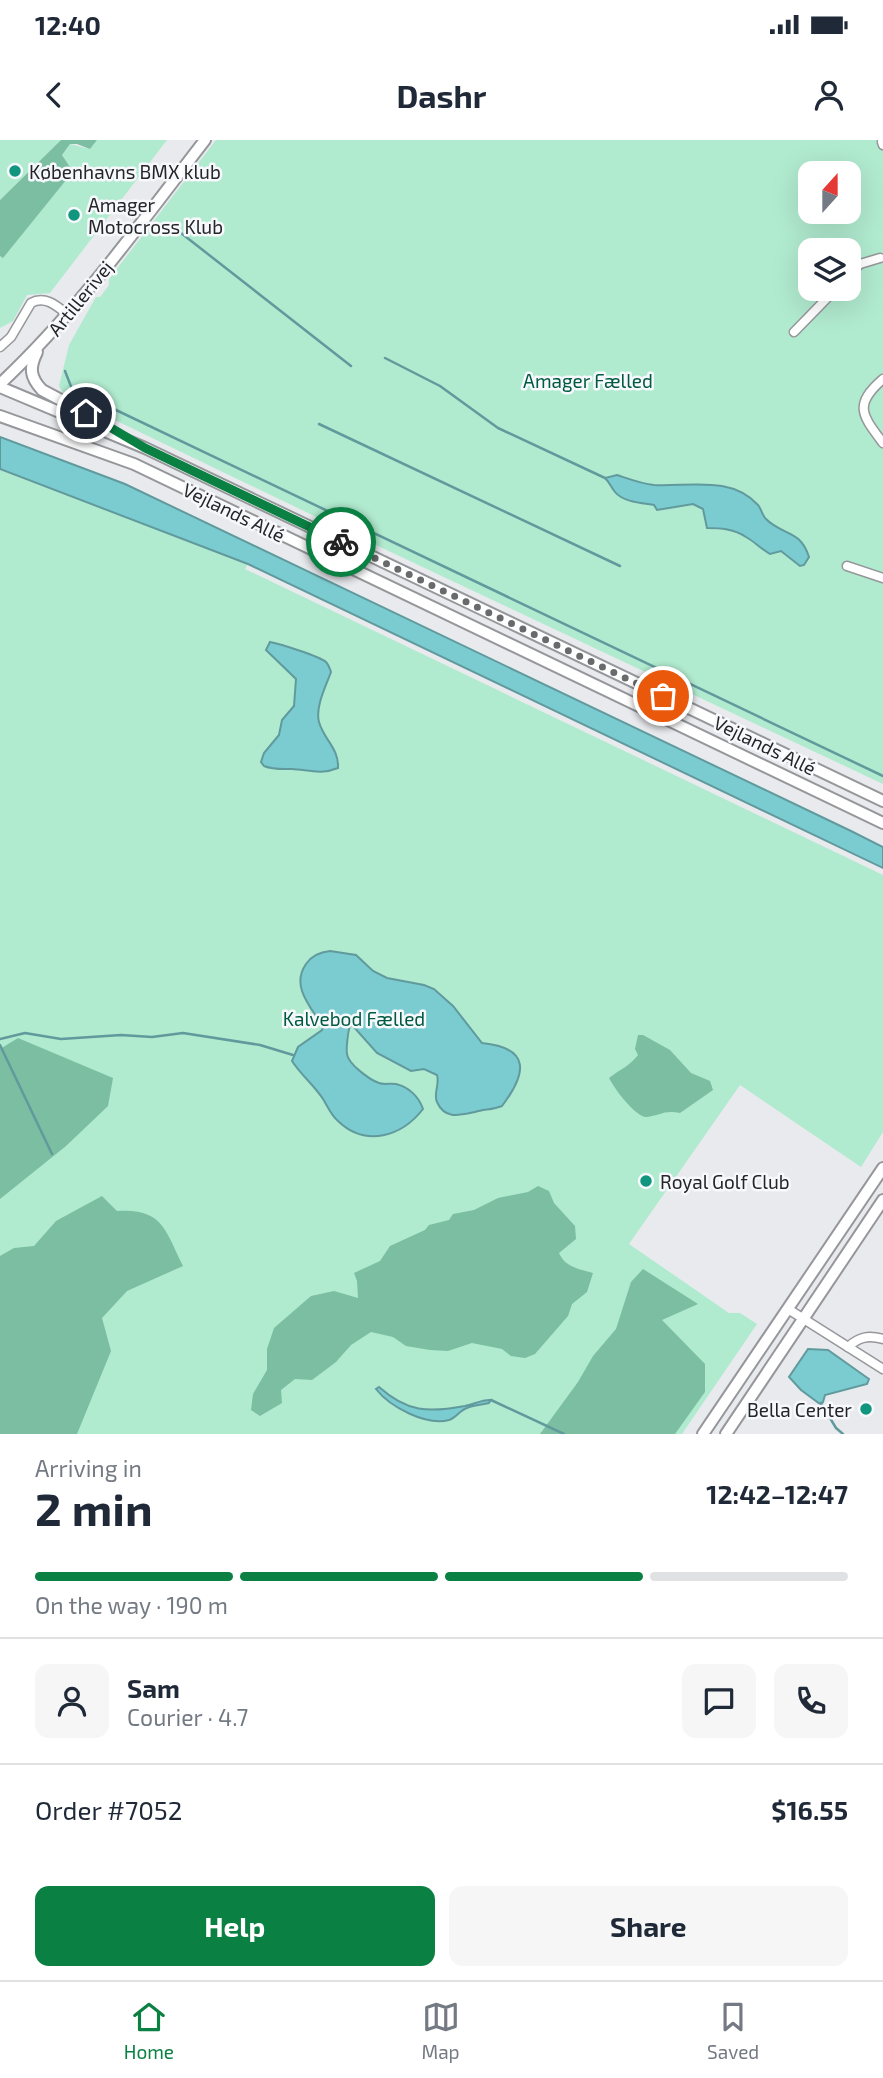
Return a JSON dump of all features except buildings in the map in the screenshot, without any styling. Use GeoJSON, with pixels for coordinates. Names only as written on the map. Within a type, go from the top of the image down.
{"type":"FeatureCollection","features":[{"type":"Feature","properties":{"kind":"street","name":"Artillerivej"},"geometry":{"type":"LineString","coordinates":[[0,385],[40,347],[68,315],[205,140]]}},
{"type":"Feature","properties":{"kind":"street"},"geometry":{"type":"LineString","coordinates":[[861,264],[882,259]]}},
{"type":"Feature","properties":{"kind":"street"},"geometry":{"type":"LineString","coordinates":[[0,347],[10,337],[31,303],[36,300],[49,302],[68,315]]}},
{"type":"Feature","properties":{"kind":"street"},"geometry":{"type":"LineString","coordinates":[[794,332],[824,301]]}},
{"type":"Feature","properties":{"kind":"street"},"geometry":{"type":"LineString","coordinates":[[40,347],[31,362],[31,373],[34,382],[42,390],[145,448]]}},
{"type":"Feature","properties":{"kind":"street"},"geometry":{"type":"LineString","coordinates":[[883,379],[868,392],[863,401],[866,421],[883,443]]}},
{"type":"Feature","properties":{"kind":"street","name":"Vejlands Allé"},"geometry":{"type":"LineString","coordinates":[[0,385],[145,448],[883,802]]}},
{"type":"Feature","properties":{"kind":"street","name":"Vejlands Allé"},"geometry":{"type":"LineString","coordinates":[[0,416],[134,464],[882,823]]}},
{"type":"Feature","properties":{"kind":"street"},"geometry":{"type":"LineString","coordinates":[[847,566],[883,578]]}},
{"type":"Feature","properties":{"kind":"street"},"geometry":{"type":"LineString","coordinates":[[704,1434],[883,1168]]}},
{"type":"Feature","properties":{"kind":"street"},"geometry":{"type":"LineString","coordinates":[[726,1434],[883,1200]]}},
{"type":"Feature","properties":{"kind":"street"},"geometry":{"type":"LineString","coordinates":[[788,1309],[883,1369]]}},
{"type":"Feature","properties":{"kind":"street"},"geometry":{"type":"LineString","coordinates":[[848,1347],[856,1340],[870,1336],[883,1339]]}},
{"type":"Feature","properties":{"kind":"green space","name":"Københavns BMX klub"},"geometry":{"type":"Polygon","coordinates":[[[0,140],[61,140],[0,200],[0,140]]]}},
{"type":"Feature","properties":{"kind":"green space"},"geometry":{"type":"Polygon","coordinates":[[[61,140],[97,140],[90,149],[70,144],[62,155],[72,170],[71,174],[3,258],[0,256],[0,200],[61,140]]]}},
{"type":"Feature","properties":{"kind":"green space","name":"Amager Motocross Klub"},"geometry":{"type":"Polygon","coordinates":[[[97,140],[167,140],[50,293],[27,295],[13,321],[0,328],[0,256],[3,257],[71,174],[72,170],[62,155],[70,144],[90,149],[97,140]]]}},
{"type":"Feature","properties":{"kind":"green space","name":"Amager Fælled"},"geometry":{"type":"Polygon","coordinates":[[[216,140],[883,140],[883,784],[65,396],[59,386],[69,345],[96,297],[100,297],[109,285],[109,279],[216,140]]]}},
{"type":"Feature","properties":{"kind":"green space","name":"Kalvebod Fælled"},"geometry":{"type":"Polygon","coordinates":[[[0,469],[248,564],[245,569],[883,875],[883,1132],[861,1167],[740,1085],[629,1244],[729,1313],[740,1313],[757,1324],[682,1434],[0,1434],[0,469]]]}},
{"type":"Feature","properties":{"kind":"green space"},"geometry":{"type":"Polygon","coordinates":[[[638,1035],[643,1035],[670,1050],[691,1073],[710,1081],[713,1090],[680,1113],[666,1112],[647,1117],[637,1113],[609,1078],[638,1055],[635,1049],[638,1035]]]}},
{"type":"Feature","properties":{"kind":"green space"},"geometry":{"type":"Polygon","coordinates":[[[18,1038],[113,1078],[108,1106],[66,1146],[0,1199],[0,1049],[18,1038]]]}},
{"type":"Feature","properties":{"kind":"green space"},"geometry":{"type":"Polygon","coordinates":[[[538,1186],[549,1191],[554,1203],[575,1226],[576,1239],[559,1253],[562,1258],[573,1267],[593,1273],[587,1292],[572,1304],[568,1316],[535,1354],[525,1358],[511,1356],[502,1349],[472,1343],[448,1351],[430,1350],[406,1346],[393,1337],[371,1332],[351,1345],[336,1362],[312,1380],[295,1379],[281,1390],[282,1403],[260,1416],[251,1410],[253,1394],[267,1370],[267,1349],[274,1328],[311,1296],[334,1291],[358,1298],[354,1273],[380,1261],[390,1246],[425,1230],[429,1225],[449,1220],[453,1214],[474,1210],[498,1198],[528,1192],[538,1186]]]}},
{"type":"Feature","properties":{"kind":"green space"},"geometry":{"type":"Polygon","coordinates":[[[102,1196],[117,1211],[144,1213],[160,1224],[183,1266],[127,1291],[102,1318],[111,1351],[77,1434],[0,1434],[0,1256],[14,1248],[34,1246],[56,1221],[102,1196]]]}},
{"type":"Feature","properties":{"kind":"green space"},"geometry":{"type":"Polygon","coordinates":[[[643,1269],[698,1304],[662,1320],[705,1364],[705,1392],[675,1434],[540,1434],[578,1382],[593,1356],[616,1329],[631,1282],[643,1269]]]}},
{"type":"Feature","properties":{"kind":"water"},"geometry":{"type":"Polygon","coordinates":[[[0,437],[125,484],[851,831],[883,847],[883,868],[248,564],[0,469],[0,437]]]}},
{"type":"Feature","properties":{"kind":"water"},"geometry":{"type":"Polygon","coordinates":[[[617,475],[649,484],[709,484],[735,490],[758,505],[772,524],[796,537],[809,557],[804,565],[800,566],[781,551],[770,554],[737,532],[707,528],[703,509],[693,504],[657,510],[654,505],[623,498],[605,478],[617,475]]]}},
{"type":"Feature","properties":{"kind":"water"},"geometry":{"type":"Polygon","coordinates":[[[270,642],[316,657],[328,665],[331,672],[318,716],[321,728],[334,749],[338,768],[320,772],[278,769],[264,766],[261,762],[264,753],[279,735],[282,720],[294,706],[296,679],[266,650],[270,642]]]}},
{"type":"Feature","properties":{"kind":"water"},"geometry":{"type":"Polygon","coordinates":[[[330,951],[356,955],[373,971],[387,978],[434,989],[453,1006],[482,1043],[509,1050],[516,1056],[520,1073],[502,1106],[458,1115],[444,1112],[436,1099],[437,1075],[424,1069],[411,1071],[377,1053],[353,1026],[350,1026],[347,1052],[351,1062],[375,1081],[401,1085],[409,1090],[423,1109],[405,1126],[383,1135],[360,1134],[338,1121],[292,1061],[298,1047],[323,1027],[304,997],[300,981],[302,973],[314,956],[330,951]]]}},
{"type":"Feature","properties":{"kind":"water"},"geometry":{"type":"Polygon","coordinates":[[[808,1349],[828,1350],[869,1379],[867,1384],[825,1395],[820,1404],[789,1377],[808,1349]]]}},
{"type":"Feature","properties":{"kind":"water"},"geometry":{"type":"Polygon","coordinates":[[[379,1387],[399,1402],[429,1410],[491,1400],[489,1403],[465,1409],[449,1420],[430,1420],[419,1418],[399,1408],[382,1396],[376,1389],[379,1387]]]}},
{"type":"Feature","properties":{"kind":"waterway"},"geometry":{"type":"LineString","coordinates":[[181,233],[351,366]]}},
{"type":"Feature","properties":{"kind":"waterway"},"geometry":{"type":"LineString","coordinates":[[385,358],[440,386],[498,428],[605,478]]}},
{"type":"Feature","properties":{"kind":"waterway"},"geometry":{"type":"LineString","coordinates":[[65,371],[72,389],[883,776]]}},
{"type":"Feature","properties":{"kind":"waterway"},"geometry":{"type":"LineString","coordinates":[[319,424],[620,566]]}},
{"type":"Feature","properties":{"kind":"waterway"},"geometry":{"type":"LineString","coordinates":[[0,1039],[25,1033],[61,1039],[121,1035],[152,1037],[183,1033],[260,1045],[293,1055]]}},
{"type":"Feature","properties":{"kind":"waterway"},"geometry":{"type":"LineString","coordinates":[[0,1045],[52,1154]]}},
{"type":"Feature","properties":{"kind":"waterway"},"geometry":{"type":"LineString","coordinates":[[491,1400],[564,1434]]}},
{"type":"Feature","properties":{"kind":"waterway"},"geometry":{"type":"LineString","coordinates":[[821,1403],[836,1428],[843,1434]]}},
{"type":"Feature","properties":{"kind":"way so far"},"geometry":{"type":"LineString","coordinates":[[341,542],[663,696]]}},
{"type":"Feature","properties":{"kind":"place","name":"Københavns BMX klub"},"geometry":{"type":"Point","coordinates":[15,171]}},
{"type":"Feature","properties":{"kind":"place","name":"Amager Motocross Klub"},"geometry":{"type":"Point","coordinates":[74,215]}},
{"type":"Feature","properties":{"kind":"place","name":"Royal Golf Club"},"geometry":{"type":"Point","coordinates":[646,1181]}},
{"type":"Feature","properties":{"kind":"place","name":"Bella Center"},"geometry":{"type":"Point","coordinates":[866,1409]}},
{"type":"Feature","properties":{"kind":"route"},"geometry":{"type":"LineString","coordinates":[[86,413],[145,448],[341,542]]}}]}
